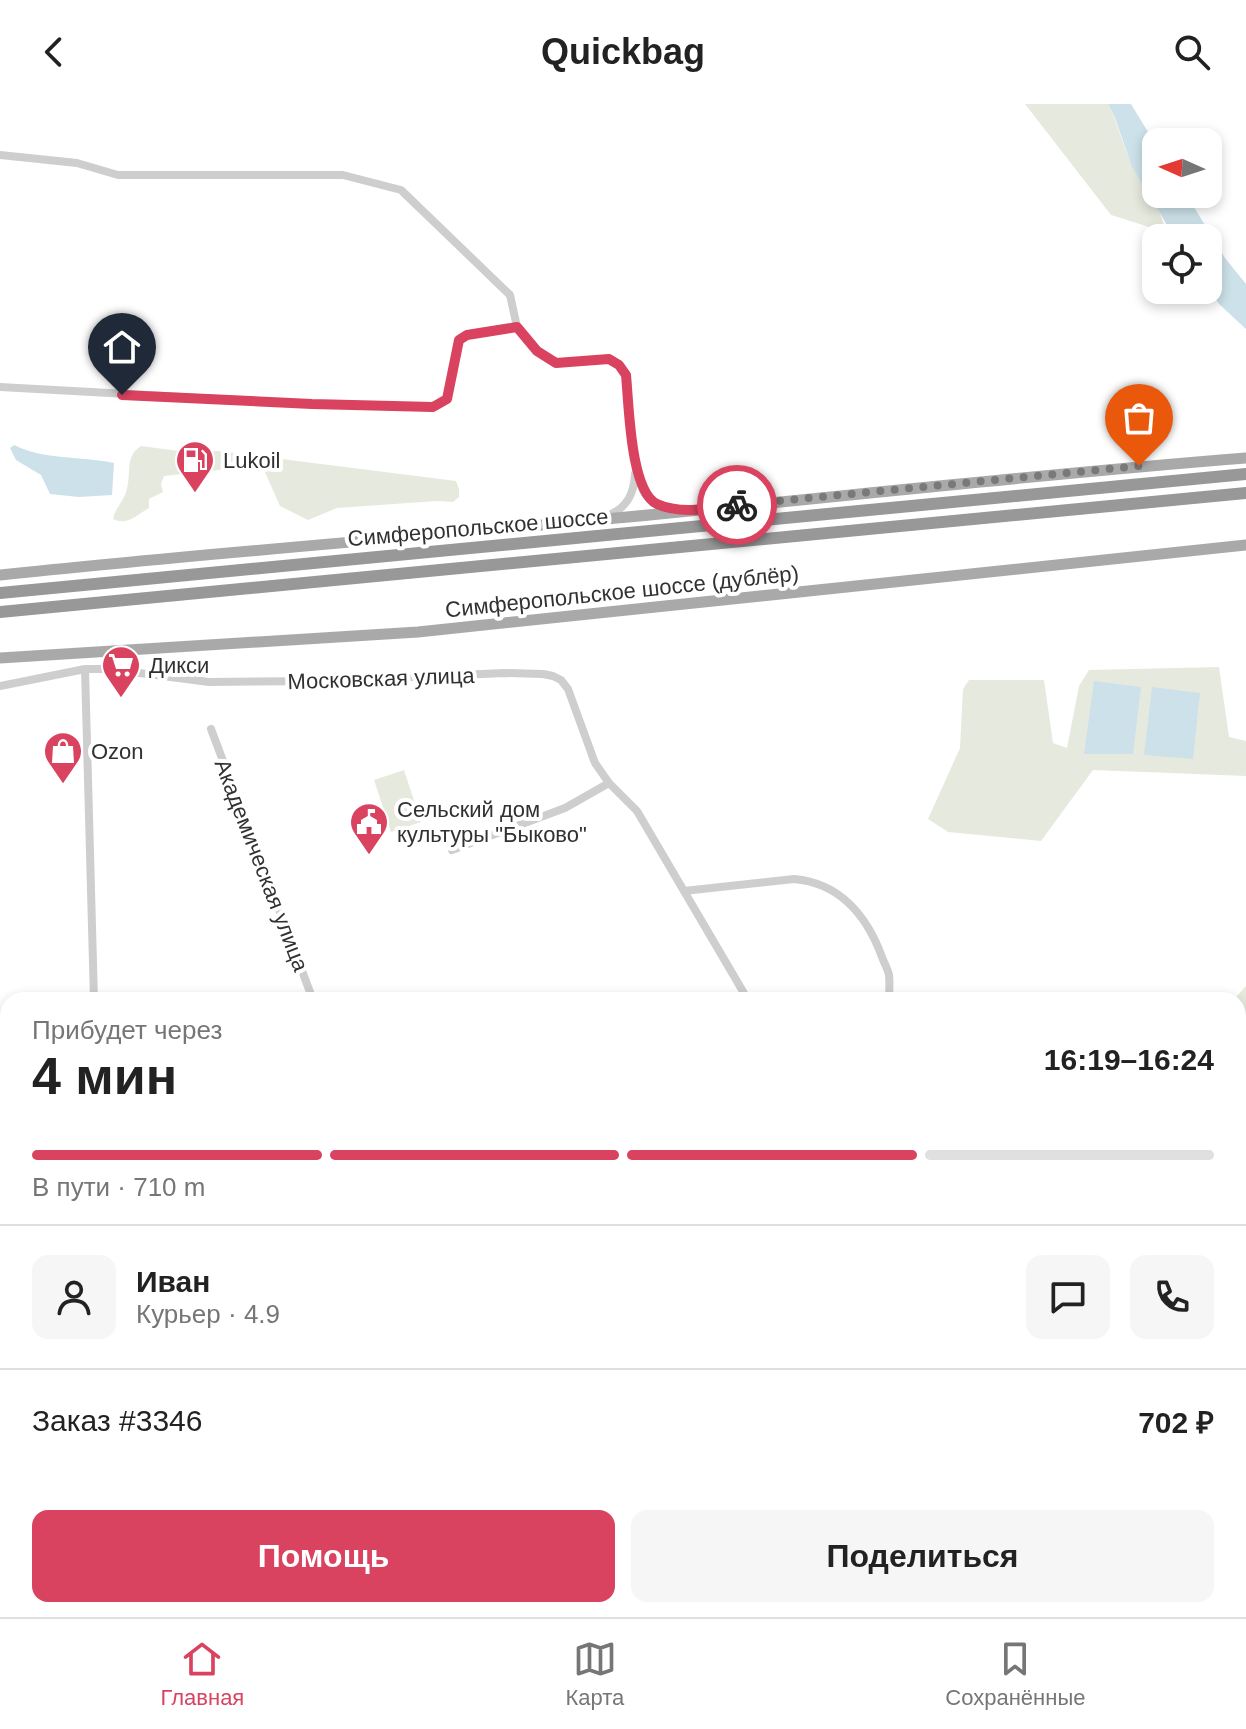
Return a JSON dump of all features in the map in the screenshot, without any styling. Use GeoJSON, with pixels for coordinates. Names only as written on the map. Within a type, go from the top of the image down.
{"type":"FeatureCollection","features":[{"type":"Feature","properties":{"kind":"highway","name":"Симферопольское шоссе"},"geometry":{"type":"LineString","coordinates":[[0,593],[1246,474]]}},
{"type":"Feature","properties":{"kind":"highway","name":"Симферопольское шоссе"},"geometry":{"type":"LineString","coordinates":[[0,612],[1246,493]]}},
{"type":"Feature","properties":{"kind":"main road"},"geometry":{"type":"LineString","coordinates":[[0,575],[1246,458]]}},
{"type":"Feature","properties":{"kind":"main road","name":"Симферопольское шоссе (дублёр)"},"geometry":{"type":"LineString","coordinates":[[0,658],[418,632],[1246,545]]}},
{"type":"Feature","properties":{"kind":"street"},"geometry":{"type":"LineString","coordinates":[[0,155],[77,163],[118,175],[343,175],[401,190],[510,295],[517,327],[537,351],[556,363],[609,359],[619,365],[626,375],[640,482],[655,503],[689,510]]}},
{"type":"Feature","properties":{"kind":"street"},"geometry":{"type":"LineString","coordinates":[[0,387],[312,404],[433,407],[447,399],[459,340],[467,335],[517,327]]}},
{"type":"Feature","properties":{"kind":"street"},"geometry":{"type":"LineString","coordinates":[[597,520],[626,504],[632,494],[636,465]]}},
{"type":"Feature","properties":{"kind":"street"},"geometry":{"type":"LineString","coordinates":[[85,669],[94,992]]}},
{"type":"Feature","properties":{"kind":"street","name":"Московская улица"},"geometry":{"type":"LineString","coordinates":[[0,686],[85,669],[109,669],[209,682],[322,681],[505,673],[553,676],[568,689],[595,763],[609,783],[637,811],[743,992]]}},
{"type":"Feature","properties":{"kind":"street","name":"Академическая улица"},"geometry":{"type":"LineString","coordinates":[[211,729],[310,992]]}},
{"type":"Feature","properties":{"kind":"street"},"geometry":{"type":"LineString","coordinates":[[452,850],[565,808],[609,783]]}},
{"type":"Feature","properties":{"kind":"street"},"geometry":{"type":"LineString","coordinates":[[684,891],[794,879],[812,881],[825,887],[858,912],[876,941],[889,975],[889,992]]}},
{"type":"Feature","properties":{"kind":"shaded area"},"geometry":{"type":"Polygon","coordinates":[[[1025,104],[1108,104],[1142,183],[1142,208],[1157,208],[1164,224],[1142,225],[1111,215],[1025,104]]]}},
{"type":"Feature","properties":{"kind":"shaded area"},"geometry":{"type":"Polygon","coordinates":[[[141,446],[187,452],[218,451],[456,481],[459,497],[453,502],[337,508],[308,520],[280,506],[264,470],[256,466],[164,476],[161,484],[163,492],[149,499],[149,508],[132,519],[118,521],[113,519],[125,495],[130,461],[135,450],[141,446]]]}},
{"type":"Feature","properties":{"kind":"shaded area"},"geometry":{"type":"Polygon","coordinates":[[[1219,667],[1229,737],[1246,741],[1246,776],[1093,770],[1041,841],[948,832],[928,819],[960,748],[963,689],[969,680],[1044,680],[1053,743],[1067,748],[1079,686],[1089,670],[1219,667]]]}},
{"type":"Feature","properties":{"kind":"shaded area"},"geometry":{"type":"Polygon","coordinates":[[[404,770],[421,822],[391,832],[374,780],[404,770]]]}},
{"type":"Feature","properties":{"kind":"water"},"geometry":{"type":"Polygon","coordinates":[[[1108,104],[1131,104],[1146,128],[1142,128],[1142,184],[1132,167],[1108,104]]]}},
{"type":"Feature","properties":{"kind":"water"},"geometry":{"type":"Polygon","coordinates":[[[1157,208],[1195,208],[1204,224],[1167,224],[1157,208]]]}},
{"type":"Feature","properties":{"kind":"water"},"geometry":{"type":"Polygon","coordinates":[[[1222,253],[1246,284],[1246,329],[1219,304],[1222,304],[1222,253]]]}},
{"type":"Feature","properties":{"kind":"water"},"geometry":{"type":"Polygon","coordinates":[[[14,445],[50,455],[114,463],[112,495],[79,497],[50,494],[41,475],[16,460],[10,448],[14,445]]]}},
{"type":"Feature","properties":{"kind":"water"},"geometry":{"type":"Polygon","coordinates":[[[1094,681],[1141,687],[1133,754],[1084,754],[1094,681]]]}},
{"type":"Feature","properties":{"kind":"water"},"geometry":{"type":"Polygon","coordinates":[[[1152,687],[1200,693],[1193,759],[1144,755],[1152,687]]]}},
{"type":"Feature","properties":{"kind":"way so far"},"geometry":{"type":"LineString","coordinates":[[737,505],[1139,466]]}},
{"type":"Feature","properties":{"kind":"place","name":"Lukoil"},"geometry":{"type":"Point","coordinates":[195,494]}},
{"type":"Feature","properties":{"kind":"place","name":"Дикси"},"geometry":{"type":"Point","coordinates":[121,699]}},
{"type":"Feature","properties":{"kind":"place","name":"Ozon"},"geometry":{"type":"Point","coordinates":[63,785]}},
{"type":"Feature","properties":{"kind":"place","name":"Сельский дом культуры \"Быково\""},"geometry":{"type":"Point","coordinates":[369,856]}},
{"type":"Feature","properties":{"kind":"route"},"geometry":{"type":"LineString","coordinates":[[122,395],[433,407],[447,399],[459,340],[467,335],[517,327],[537,351],[556,363],[609,359],[619,365],[626,375],[640,482],[655,503],[689,510],[737,505]]}}]}
